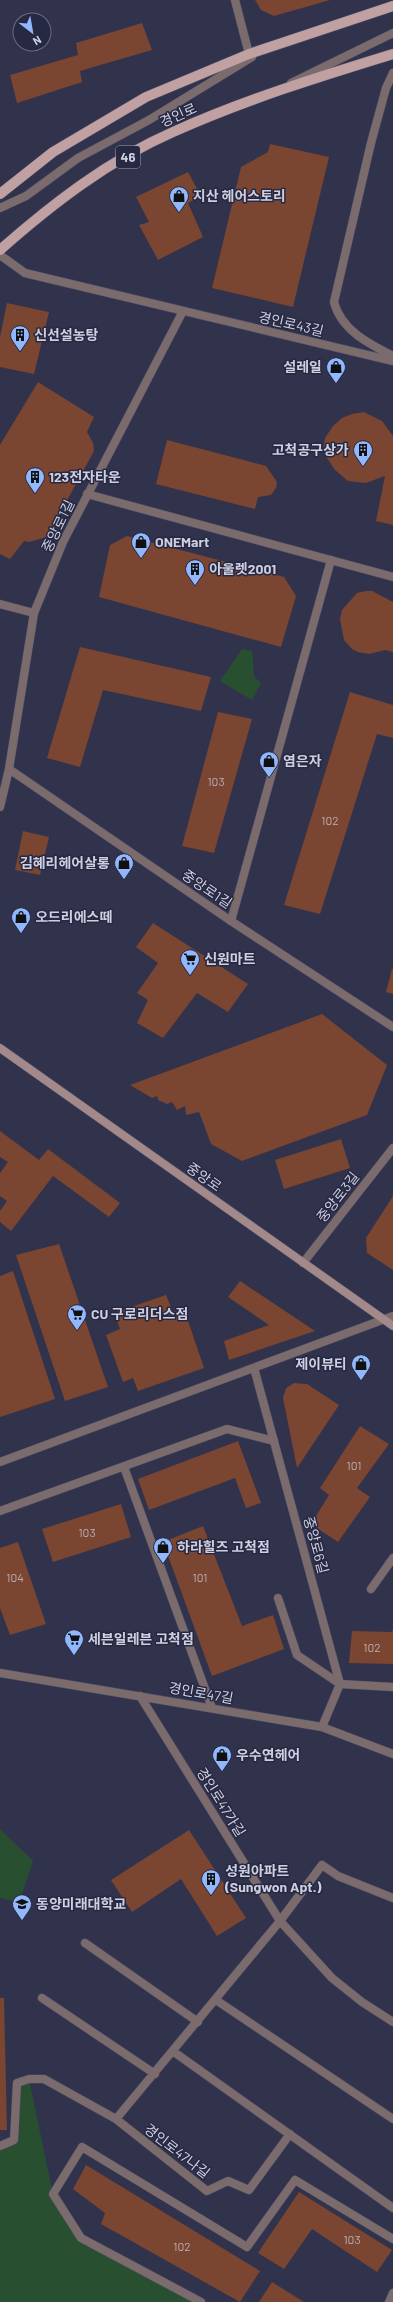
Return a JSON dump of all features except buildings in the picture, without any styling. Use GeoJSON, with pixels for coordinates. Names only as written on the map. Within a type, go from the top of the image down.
{"type":"FeatureCollection","features":[{"type":"Feature","properties":{"kind":"main road","name":"경인로"},"geometry":{"type":"LineString","coordinates":[[0,194],[53,152],[146,97],[249,54],[393,6]]}},
{"type":"Feature","properties":{"kind":"main road","name":"경인로"},"geometry":{"type":"LineString","coordinates":[[0,250],[43,213],[76,188],[171,132],[272,92],[393,54]]}},
{"type":"Feature","properties":{"kind":"main road","name":"중앙로"},"geometry":{"type":"LineString","coordinates":[[0,1048],[393,1326]]}},
{"type":"Feature","properties":{"kind":"street"},"geometry":{"type":"LineString","coordinates":[[235,0],[249,54]]}},
{"type":"Feature","properties":{"kind":"street"},"geometry":{"type":"LineString","coordinates":[[272,92],[393,34]]}},
{"type":"Feature","properties":{"kind":"street"},"geometry":{"type":"LineString","coordinates":[[0,208],[26,196],[78,158],[149,120],[262,50]]}},
{"type":"Feature","properties":{"kind":"street"},"geometry":{"type":"LineString","coordinates":[[393,73],[386,88],[371,143],[334,302],[337,312],[354,332],[363,340],[393,356]]}},
{"type":"Feature","properties":{"kind":"street","name":"경인로43길"},"geometry":{"type":"LineString","coordinates":[[0,254],[25,273],[393,362]]}},
{"type":"Feature","properties":{"kind":"street","name":"중앙로1길"},"geometry":{"type":"LineString","coordinates":[[0,807],[9,769],[34,613],[63,542],[183,311]]}},
{"type":"Feature","properties":{"kind":"street"},"geometry":{"type":"LineString","coordinates":[[87,494],[393,577]]}},
{"type":"Feature","properties":{"kind":"street"},"geometry":{"type":"LineString","coordinates":[[231,921],[332,560]]}},
{"type":"Feature","properties":{"kind":"street"},"geometry":{"type":"LineString","coordinates":[[0,604],[34,613]]}},
{"type":"Feature","properties":{"kind":"street","name":"중앙로1길"},"geometry":{"type":"LineString","coordinates":[[9,769],[231,921],[393,1027]]}},
{"type":"Feature","properties":{"kind":"street","name":"중앙로3길"},"geometry":{"type":"LineString","coordinates":[[303,1263],[393,1148]]}},
{"type":"Feature","properties":{"kind":"street"},"geometry":{"type":"LineString","coordinates":[[0,1462],[393,1316]]}},
{"type":"Feature","properties":{"kind":"street","name":"중앙로6길"},"geometry":{"type":"LineString","coordinates":[[254,1368],[340,1684]]}},
{"type":"Feature","properties":{"kind":"street"},"geometry":{"type":"LineString","coordinates":[[0,1511],[227,1429],[274,1441]]}},
{"type":"Feature","properties":{"kind":"street"},"geometry":{"type":"LineString","coordinates":[[124,1467],[212,1708]]}},
{"type":"Feature","properties":{"kind":"street"},"geometry":{"type":"LineString","coordinates":[[371,1589],[393,1558]]}},
{"type":"Feature","properties":{"kind":"street"},"geometry":{"type":"LineString","coordinates":[[278,1598],[297,1655],[340,1684],[393,1687]]}},
{"type":"Feature","properties":{"kind":"street","name":"경인로47길"},"geometry":{"type":"LineString","coordinates":[[0,1673],[322,1727],[393,1754]]}},
{"type":"Feature","properties":{"kind":"street"},"geometry":{"type":"LineString","coordinates":[[322,1727],[340,1684]]}},
{"type":"Feature","properties":{"kind":"street","name":"경인로47가길"},"geometry":{"type":"LineString","coordinates":[[140,1696],[280,1921],[332,1978],[362,2002],[393,2022]]}},
{"type":"Feature","properties":{"kind":"street"},"geometry":{"type":"LineString","coordinates":[[116,2120],[174,2052],[280,1921],[322,1865],[338,1876],[393,1898]]}},
{"type":"Feature","properties":{"kind":"street"},"geometry":{"type":"LineString","coordinates":[[85,1943],[198,2022]]}},
{"type":"Feature","properties":{"kind":"street"},"geometry":{"type":"LineString","coordinates":[[42,1998],[155,2074]]}},
{"type":"Feature","properties":{"kind":"street"},"geometry":{"type":"LineString","coordinates":[[216,2000],[393,2119]]}},
{"type":"Feature","properties":{"kind":"street"},"geometry":{"type":"LineString","coordinates":[[174,2052],[392,2206]]}},
{"type":"Feature","properties":{"kind":"street","name":"경인로47나길"},"geometry":{"type":"LineString","coordinates":[[0,2146],[14,2140],[17,2083],[29,2079],[44,2079],[116,2120],[207,2191],[228,2181],[248,2190],[290,2134]]}},
{"type":"Feature","properties":{"kind":"street"},"geometry":{"type":"LineString","coordinates":[[201,2302],[81,2238],[53,2194],[82,2147],[247,2247],[294,2180],[393,2239]]}},
{"type":"Feature","properties":{"kind":"green space"},"geometry":{"type":"Polygon","coordinates":[[[242,649],[252,651],[254,676],[261,683],[252,700],[220,681],[242,649]]]}},
{"type":"Feature","properties":{"kind":"green space"},"geometry":{"type":"Polygon","coordinates":[[[0,1829],[33,1861],[19,1903],[0,1898],[0,1829]]]}},
{"type":"Feature","properties":{"kind":"green space"},"geometry":{"type":"Polygon","coordinates":[[[29,2079],[53,2194],[81,2238],[201,2302],[0,2302],[0,2146],[14,2140],[17,2083],[29,2079]]]}},
{"type":"Feature","properties":{"kind":"place","name":"지산 헤어스토리"},"geometry":{"type":"Point","coordinates":[179,213]}},
{"type":"Feature","properties":{"kind":"place","name":"신선설농탕"},"geometry":{"type":"Point","coordinates":[20,352]}},
{"type":"Feature","properties":{"kind":"place","name":"설레일"},"geometry":{"type":"Point","coordinates":[336,384]}},
{"type":"Feature","properties":{"kind":"place","name":"고척공구상가"},"geometry":{"type":"Point","coordinates":[363,467]}},
{"type":"Feature","properties":{"kind":"place","name":"123전자타운"},"geometry":{"type":"Point","coordinates":[35,494]}},
{"type":"Feature","properties":{"kind":"place","name":"ONEMart"},"geometry":{"type":"Point","coordinates":[141,559]}},
{"type":"Feature","properties":{"kind":"place","name":"아울렛2001"},"geometry":{"type":"Point","coordinates":[195,586]}},
{"type":"Feature","properties":{"kind":"place","name":"염은자"},"geometry":{"type":"Point","coordinates":[269,778]}},
{"type":"Feature","properties":{"kind":"place","name":"김혜리헤어살롱"},"geometry":{"type":"Point","coordinates":[124,880]}},
{"type":"Feature","properties":{"kind":"place","name":"오드리에스떼"},"geometry":{"type":"Point","coordinates":[21,934]}},
{"type":"Feature","properties":{"kind":"place","name":"신원마트"},"geometry":{"type":"Point","coordinates":[190,976]}},
{"type":"Feature","properties":{"kind":"place","name":"CU 구로리더스점"},"geometry":{"type":"Point","coordinates":[77,1331]}},
{"type":"Feature","properties":{"kind":"place","name":"제이뷰티"},"geometry":{"type":"Point","coordinates":[361,1381]}},
{"type":"Feature","properties":{"kind":"place","name":"하라힐즈 고척점"},"geometry":{"type":"Point","coordinates":[163,1564]}},
{"type":"Feature","properties":{"kind":"place","name":"세븐일레븐 고척점"},"geometry":{"type":"Point","coordinates":[74,1656]}},
{"type":"Feature","properties":{"kind":"place","name":"우수연헤어"},"geometry":{"type":"Point","coordinates":[222,1772]}},
{"type":"Feature","properties":{"kind":"place","name":"성원아파트 (Sungwon Apt.)"},"geometry":{"type":"Point","coordinates":[211,1896]}},
{"type":"Feature","properties":{"kind":"place","name":"동양미래대학교"},"geometry":{"type":"Point","coordinates":[22,1921]}}]}
